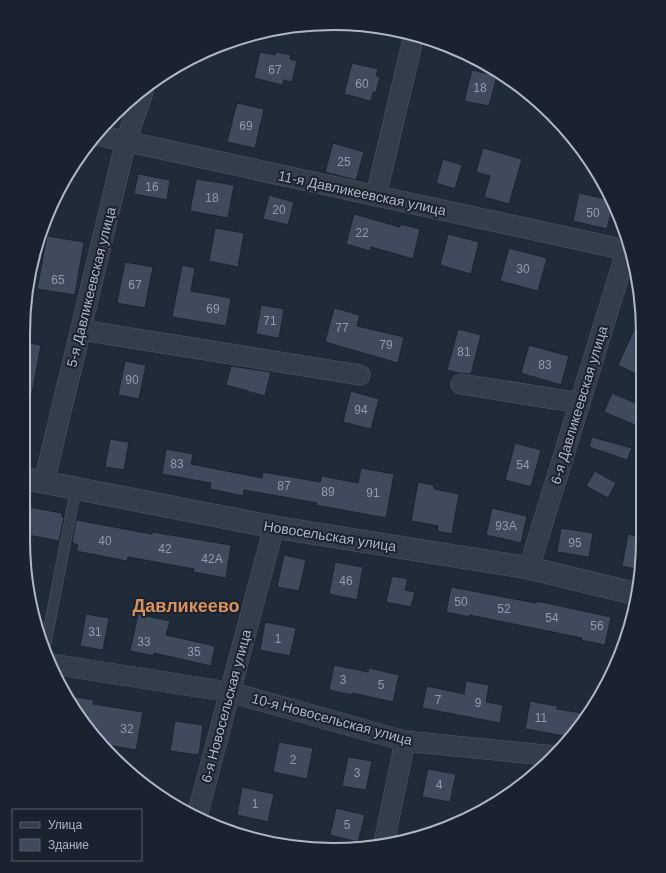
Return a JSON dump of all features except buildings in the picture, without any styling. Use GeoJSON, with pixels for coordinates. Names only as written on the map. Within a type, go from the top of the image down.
{"type":"FeatureCollection","features":[{"type":"Feature","properties":{"kind":"street"},"geometry":{"type":"LineString","coordinates":[[376,196],[413,41]]}},
{"type":"Feature","properties":{"kind":"street","name":"5-я Давликеевская улица"},"geometry":{"type":"LineString","coordinates":[[44,482],[126,141],[140,99]]}},
{"type":"Feature","properties":{"kind":"street","name":"11-я Давликеевская улица"},"geometry":{"type":"LineString","coordinates":[[103,136],[376,196],[623,245]]}},
{"type":"Feature","properties":{"kind":"street","name":"6-я Давликеевская улица"},"geometry":{"type":"LineString","coordinates":[[529,568],[626,254]]}},
{"type":"Feature","properties":{"kind":"street"},"geometry":{"type":"LineString","coordinates":[[81,330],[360,375]]}},
{"type":"Feature","properties":{"kind":"street"},"geometry":{"type":"LineString","coordinates":[[461,384],[580,403]]}},
{"type":"Feature","properties":{"kind":"street","name":"Новосельская улица"},"geometry":{"type":"LineString","coordinates":[[30,479],[274,527],[529,568],[631,593]]}},
{"type":"Feature","properties":{"kind":"street","name":"6-я Новосельская улица"},"geometry":{"type":"LineString","coordinates":[[198,812],[274,527]]}},
{"type":"Feature","properties":{"kind":"street","name":"10-я Новосельская улица"},"geometry":{"type":"LineString","coordinates":[[57,665],[229,692],[405,741],[546,755]]}},
{"type":"Feature","properties":{"kind":"street"},"geometry":{"type":"LineString","coordinates":[[385,838],[405,741]]}},
{"type":"Feature","properties":{"kind":"lane"},"geometry":{"type":"LineString","coordinates":[[47,639],[76,488]]}},
{"type":"Feature","properties":{"kind":"district","name":"Давликеево"},"geometry":{"type":"Point","coordinates":[186,606]}}]}
